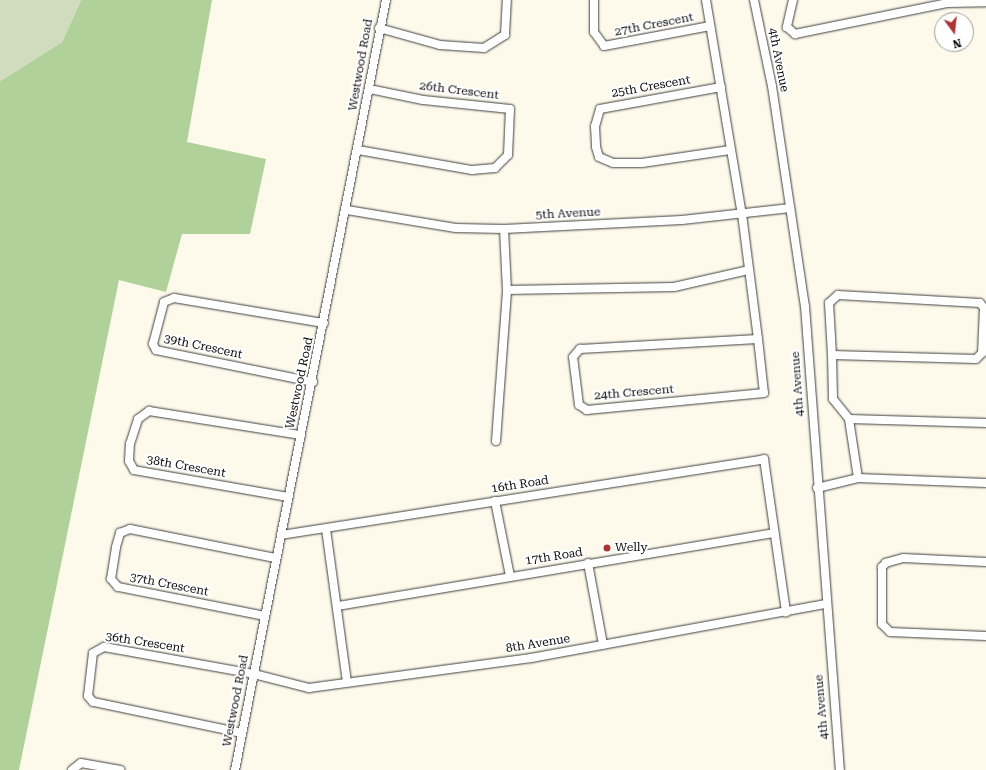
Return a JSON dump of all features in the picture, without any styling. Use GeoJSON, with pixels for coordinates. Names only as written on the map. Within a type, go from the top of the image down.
{"type":"FeatureCollection","features":[{"type":"Feature","properties":{"kind":"street","name":"Westwood Road"},"geometry":{"type":"LineString","coordinates":[[235,770],[280,534],[347,210],[370,89],[379,28],[386,0]]}},
{"type":"Feature","properties":{"kind":"street"},"geometry":{"type":"LineString","coordinates":[[379,28],[440,45],[484,48],[505,35],[507,0]]}},
{"type":"Feature","properties":{"kind":"street","name":"27th Crescent"},"geometry":{"type":"LineString","coordinates":[[594,0],[594,32],[604,46],[710,26]]}},
{"type":"Feature","properties":{"kind":"street"},"geometry":{"type":"LineString","coordinates":[[706,0],[730,150],[742,214],[758,339]]}},
{"type":"Feature","properties":{"kind":"street","name":"4th Avenue"},"geometry":{"type":"LineString","coordinates":[[754,0],[790,208],[805,306],[817,488],[840,770]]}},
{"type":"Feature","properties":{"kind":"street"},"geometry":{"type":"LineString","coordinates":[[793,0],[787,27],[795,34],[947,3],[986,2]]}},
{"type":"Feature","properties":{"kind":"street","name":"25th Crescent"},"geometry":{"type":"LineString","coordinates":[[721,87],[600,109],[595,126],[596,148],[599,157],[613,163],[642,163],[730,150]]}},
{"type":"Feature","properties":{"kind":"street","name":"26th Crescent"},"geometry":{"type":"LineString","coordinates":[[358,150],[472,170],[495,168],[508,155],[510,109],[423,100],[370,89]]}},
{"type":"Feature","properties":{"kind":"street","name":"5th Avenue"},"geometry":{"type":"LineString","coordinates":[[347,210],[456,228],[504,230],[742,214],[790,208]]}},
{"type":"Feature","properties":{"kind":"street"},"geometry":{"type":"LineString","coordinates":[[496,441],[507,290],[504,230]]}},
{"type":"Feature","properties":{"kind":"street"},"geometry":{"type":"LineString","coordinates":[[507,290],[674,286],[748,270]]}},
{"type":"Feature","properties":{"kind":"street"},"geometry":{"type":"LineString","coordinates":[[832,355],[976,358],[982,353],[984,308],[980,303],[838,295],[829,303],[833,399],[849,419],[858,478]]}},
{"type":"Feature","properties":{"kind":"street","name":"39th Crescent"},"geometry":{"type":"LineString","coordinates":[[312,382],[156,350],[153,344],[164,302],[174,298],[324,323]]}},
{"type":"Feature","properties":{"kind":"street","name":"24th Crescent"},"geometry":{"type":"LineString","coordinates":[[758,339],[764,393],[587,410],[579,405],[574,387],[573,357],[583,348],[758,339]]}},
{"type":"Feature","properties":{"kind":"street","name":"38th Crescent"},"geometry":{"type":"LineString","coordinates":[[288,497],[134,470],[129,461],[130,444],[138,419],[149,411],[301,435]]}},
{"type":"Feature","properties":{"kind":"street"},"geometry":{"type":"LineString","coordinates":[[849,419],[986,423]]}},
{"type":"Feature","properties":{"kind":"street","name":"16th Road"},"geometry":{"type":"LineString","coordinates":[[280,534],[326,529],[764,459],[774,533]]}},
{"type":"Feature","properties":{"kind":"street"},"geometry":{"type":"LineString","coordinates":[[817,488],[858,478],[986,483]]}},
{"type":"Feature","properties":{"kind":"street"},"geometry":{"type":"LineString","coordinates":[[495,501],[510,576]]}},
{"type":"Feature","properties":{"kind":"street","name":"37th Crescent"},"geometry":{"type":"LineString","coordinates":[[265,616],[118,587],[111,579],[116,547],[120,533],[130,528],[276,558]]}},
{"type":"Feature","properties":{"kind":"street"},"geometry":{"type":"LineString","coordinates":[[326,529],[338,606],[347,683]]}},
{"type":"Feature","properties":{"kind":"street"},"geometry":{"type":"LineString","coordinates":[[774,533],[786,612]]}},
{"type":"Feature","properties":{"kind":"street","name":"17th Road"},"geometry":{"type":"LineString","coordinates":[[338,606],[774,533]]}},
{"type":"Feature","properties":{"kind":"street"},"geometry":{"type":"LineString","coordinates":[[986,562],[903,558],[886,563],[882,567],[882,624],[890,632],[986,636]]}},
{"type":"Feature","properties":{"kind":"street"},"geometry":{"type":"LineString","coordinates":[[588,563],[603,645]]}},
{"type":"Feature","properties":{"kind":"street","name":"8th Avenue"},"geometry":{"type":"LineString","coordinates":[[254,674],[303,688],[347,683],[603,645],[826,604]]}},
{"type":"Feature","properties":{"kind":"street","name":"36th Crescent"},"geometry":{"type":"LineString","coordinates":[[242,732],[94,702],[88,696],[88,674],[93,652],[101,646],[254,674]]}},
{"type":"Feature","properties":{"kind":"street"},"geometry":{"type":"LineString","coordinates":[[72,770],[80,763],[120,770]]}},
{"type":"Feature","properties":{"kind":"green space"},"geometry":{"type":"Polygon","coordinates":[[[0,0],[81,0],[62,42],[0,81],[0,0]]]}},
{"type":"Feature","properties":{"kind":"green space"},"geometry":{"type":"Polygon","coordinates":[[[81,0],[212,0],[187,142],[266,159],[250,234],[182,234],[166,292],[119,280],[19,770],[0,770],[0,81],[62,42],[81,0]]]}},
{"type":"Feature","properties":{"kind":"place","name":"Welly"},"geometry":{"type":"Point","coordinates":[607,548]}}]}
